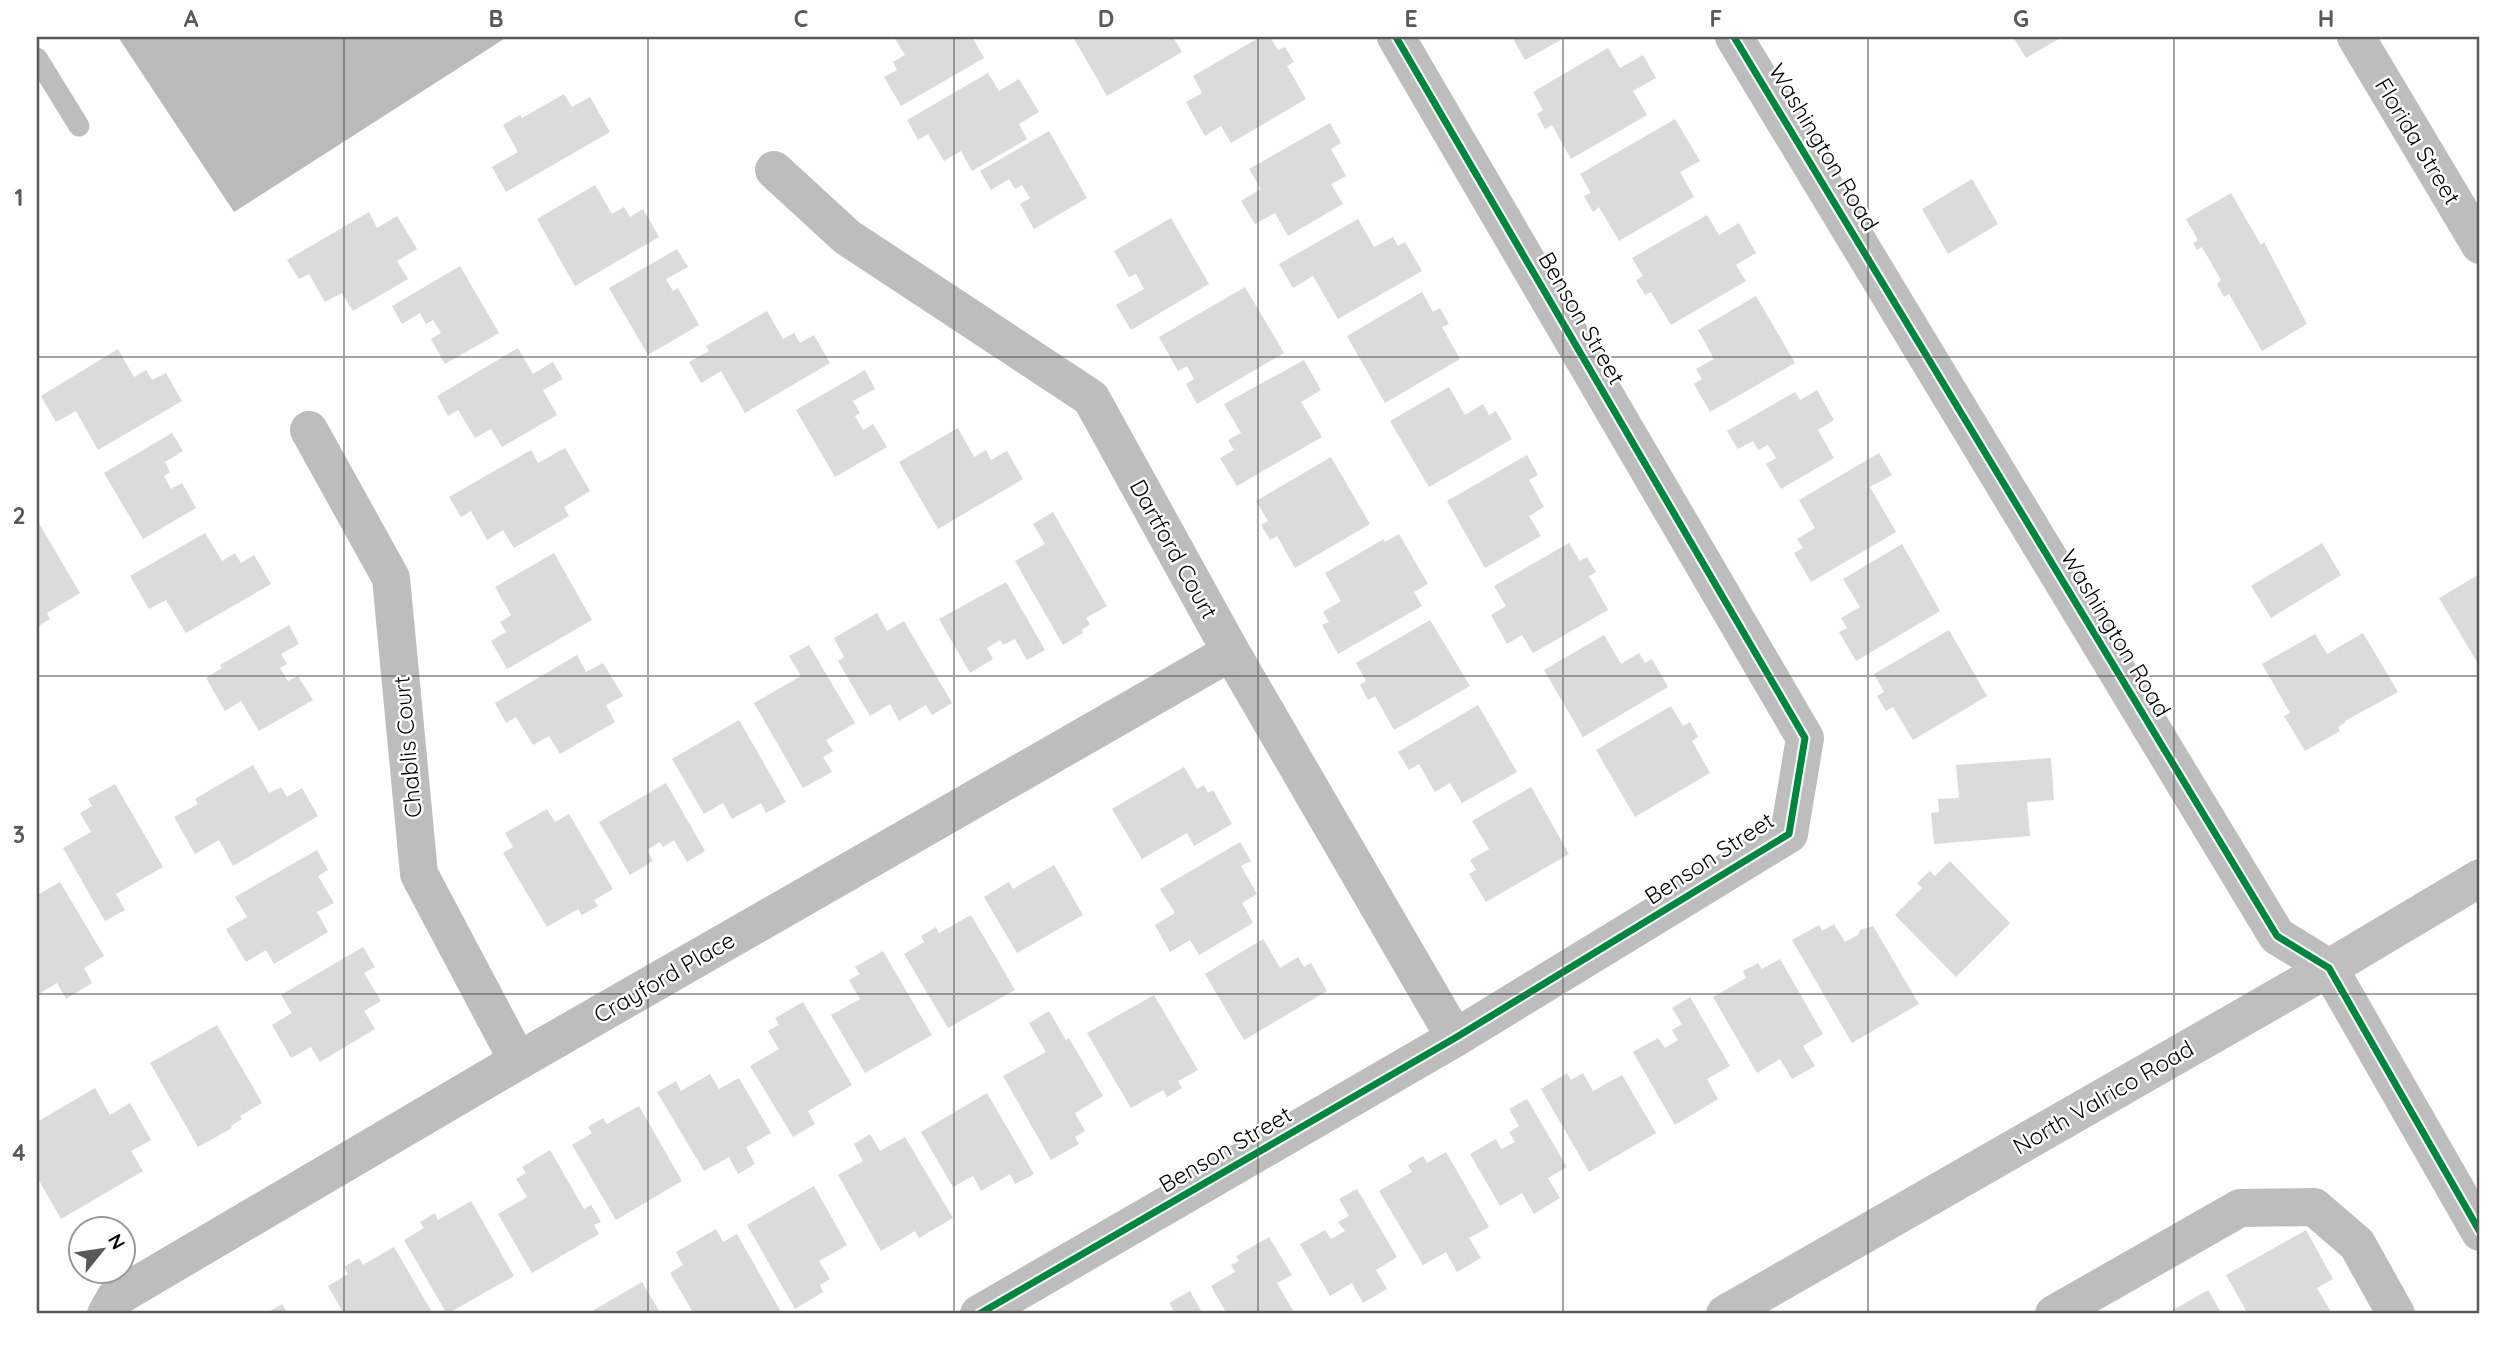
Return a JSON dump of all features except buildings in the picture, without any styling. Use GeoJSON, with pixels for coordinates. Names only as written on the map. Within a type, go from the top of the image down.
{"type":"FeatureCollection","features":[{"type":"Feature","properties":{"kind":"street","name":"Benson Street"},"geometry":{"type":"LineString","coordinates":[[979,1314],[1455,1038],[1789,834],[1805,738],[1396,37]]}},
{"type":"Feature","properties":{"kind":"street","name":"Washington Road"},"geometry":{"type":"LineString","coordinates":[[1734,37],[2277,936],[2329,968],[2480,1232]]}},
{"type":"Feature","properties":{"kind":"street","name":"Florida Street"},"geometry":{"type":"LineString","coordinates":[[2356,37],[2480,245]]}},
{"type":"Feature","properties":{"kind":"street","name":"Dartford Court"},"geometry":{"type":"LineString","coordinates":[[774,170],[847,237],[1091,398],[1231,652],[1455,1038]]}},
{"type":"Feature","properties":{"kind":"street","name":"Chablis Court"},"geometry":{"type":"LineString","coordinates":[[309,430],[391,578],[419,874],[518,1061]]}},
{"type":"Feature","properties":{"kind":"street","name":"Crayford Place"},"geometry":{"type":"LineString","coordinates":[[106,1314],[115,1298],[518,1061],[1231,652]]}},
{"type":"Feature","properties":{"kind":"street","name":"North Valrico Road"},"geometry":{"type":"LineString","coordinates":[[1725,1314],[2329,968],[2480,878]]}},
{"type":"Feature","properties":{"kind":"street"},"geometry":{"type":"LineString","coordinates":[[2054,1314],[2240,1208],[2314,1207],[2357,1244],[2396,1314]]}},
{"type":"Feature","properties":{"kind":"lane"},"geometry":{"type":"LineString","coordinates":[[37,58],[79,126]]}},
{"type":"Feature","properties":{"kind":"shaded area"},"geometry":{"type":"Polygon","coordinates":[[[118,37],[507,37],[234,212],[118,37]]]}},
{"type":"Feature","properties":{"kind":"cycle path"},"geometry":{"type":"LineString","coordinates":[[979,1314],[1455,1038],[1789,834],[1805,738],[1396,37]]}},
{"type":"Feature","properties":{"kind":"cycle path"},"geometry":{"type":"LineString","coordinates":[[1734,37],[2277,936],[2329,968],[2480,1232]]}}]}
